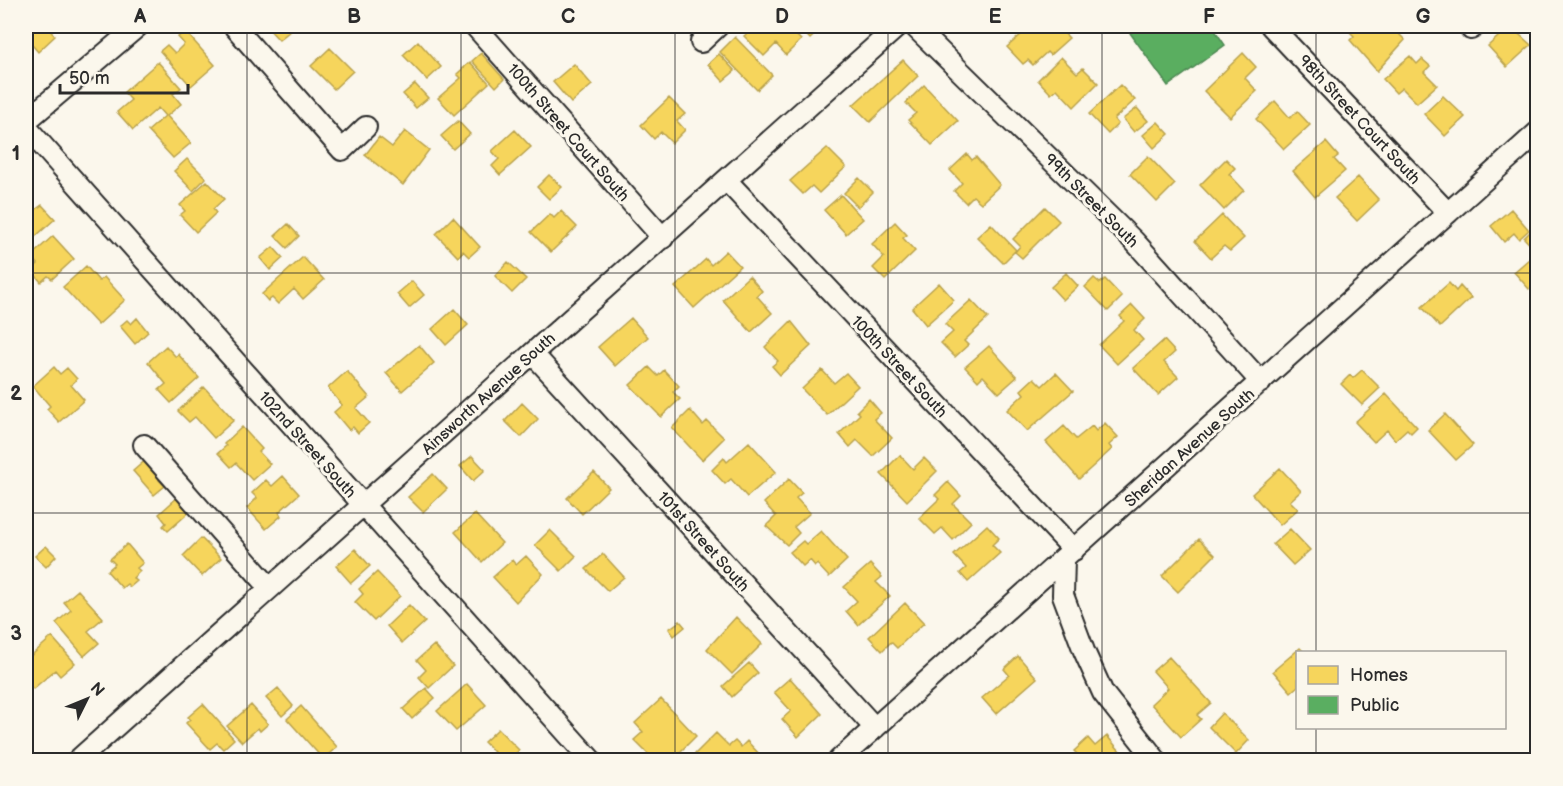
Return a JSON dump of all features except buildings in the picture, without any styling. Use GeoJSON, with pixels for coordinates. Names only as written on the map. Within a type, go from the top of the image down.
{"type":"FeatureCollection","features":[{"type":"Feature","properties":{"kind":"street"},"geometry":{"type":"LineString","coordinates":[[26,122],[138,26]]}},
{"type":"Feature","properties":{"kind":"street"},"geometry":{"type":"LineString","coordinates":[[234,26],[342,150],[366,127]]}},
{"type":"Feature","properties":{"kind":"street","name":"100th Street Court South"},"geometry":{"type":"LineString","coordinates":[[476,26],[663,238]]}},
{"type":"Feature","properties":{"kind":"street"},"geometry":{"type":"LineString","coordinates":[[701,42],[718,26]]}},
{"type":"Feature","properties":{"kind":"street","name":"Ainsworth Avenue South"},"geometry":{"type":"LineString","coordinates":[[78,760],[898,26]]}},
{"type":"Feature","properties":{"kind":"street","name":"99th Street South"},"geometry":{"type":"LineString","coordinates":[[914,26],[1134,241],[1261,382]]}},
{"type":"Feature","properties":{"kind":"street","name":"98th Street Court South"},"geometry":{"type":"LineString","coordinates":[[1271,26],[1448,213]]}},
{"type":"Feature","properties":{"kind":"street","name":"102nd Street South"},"geometry":{"type":"LineString","coordinates":[[26,127],[591,760]]}},
{"type":"Feature","properties":{"kind":"street","name":"Sheridan Avenue South"},"geometry":{"type":"LineString","coordinates":[[839,760],[1538,132]]}},
{"type":"Feature","properties":{"kind":"street","name":"100th Street South"},"geometry":{"type":"LineString","coordinates":[[727,181],[1069,554]]}},
{"type":"Feature","properties":{"kind":"street","name":"101st Street South"},"geometry":{"type":"LineString","coordinates":[[533,354],[875,728]]}},
{"type":"Feature","properties":{"kind":"street"},"geometry":{"type":"LineString","coordinates":[[144,445],[270,588]]}},
{"type":"Feature","properties":{"kind":"street"},"geometry":{"type":"LineString","coordinates":[[1069,554],[1063,595],[1084,651],[1103,693],[1156,760]]}}]}
